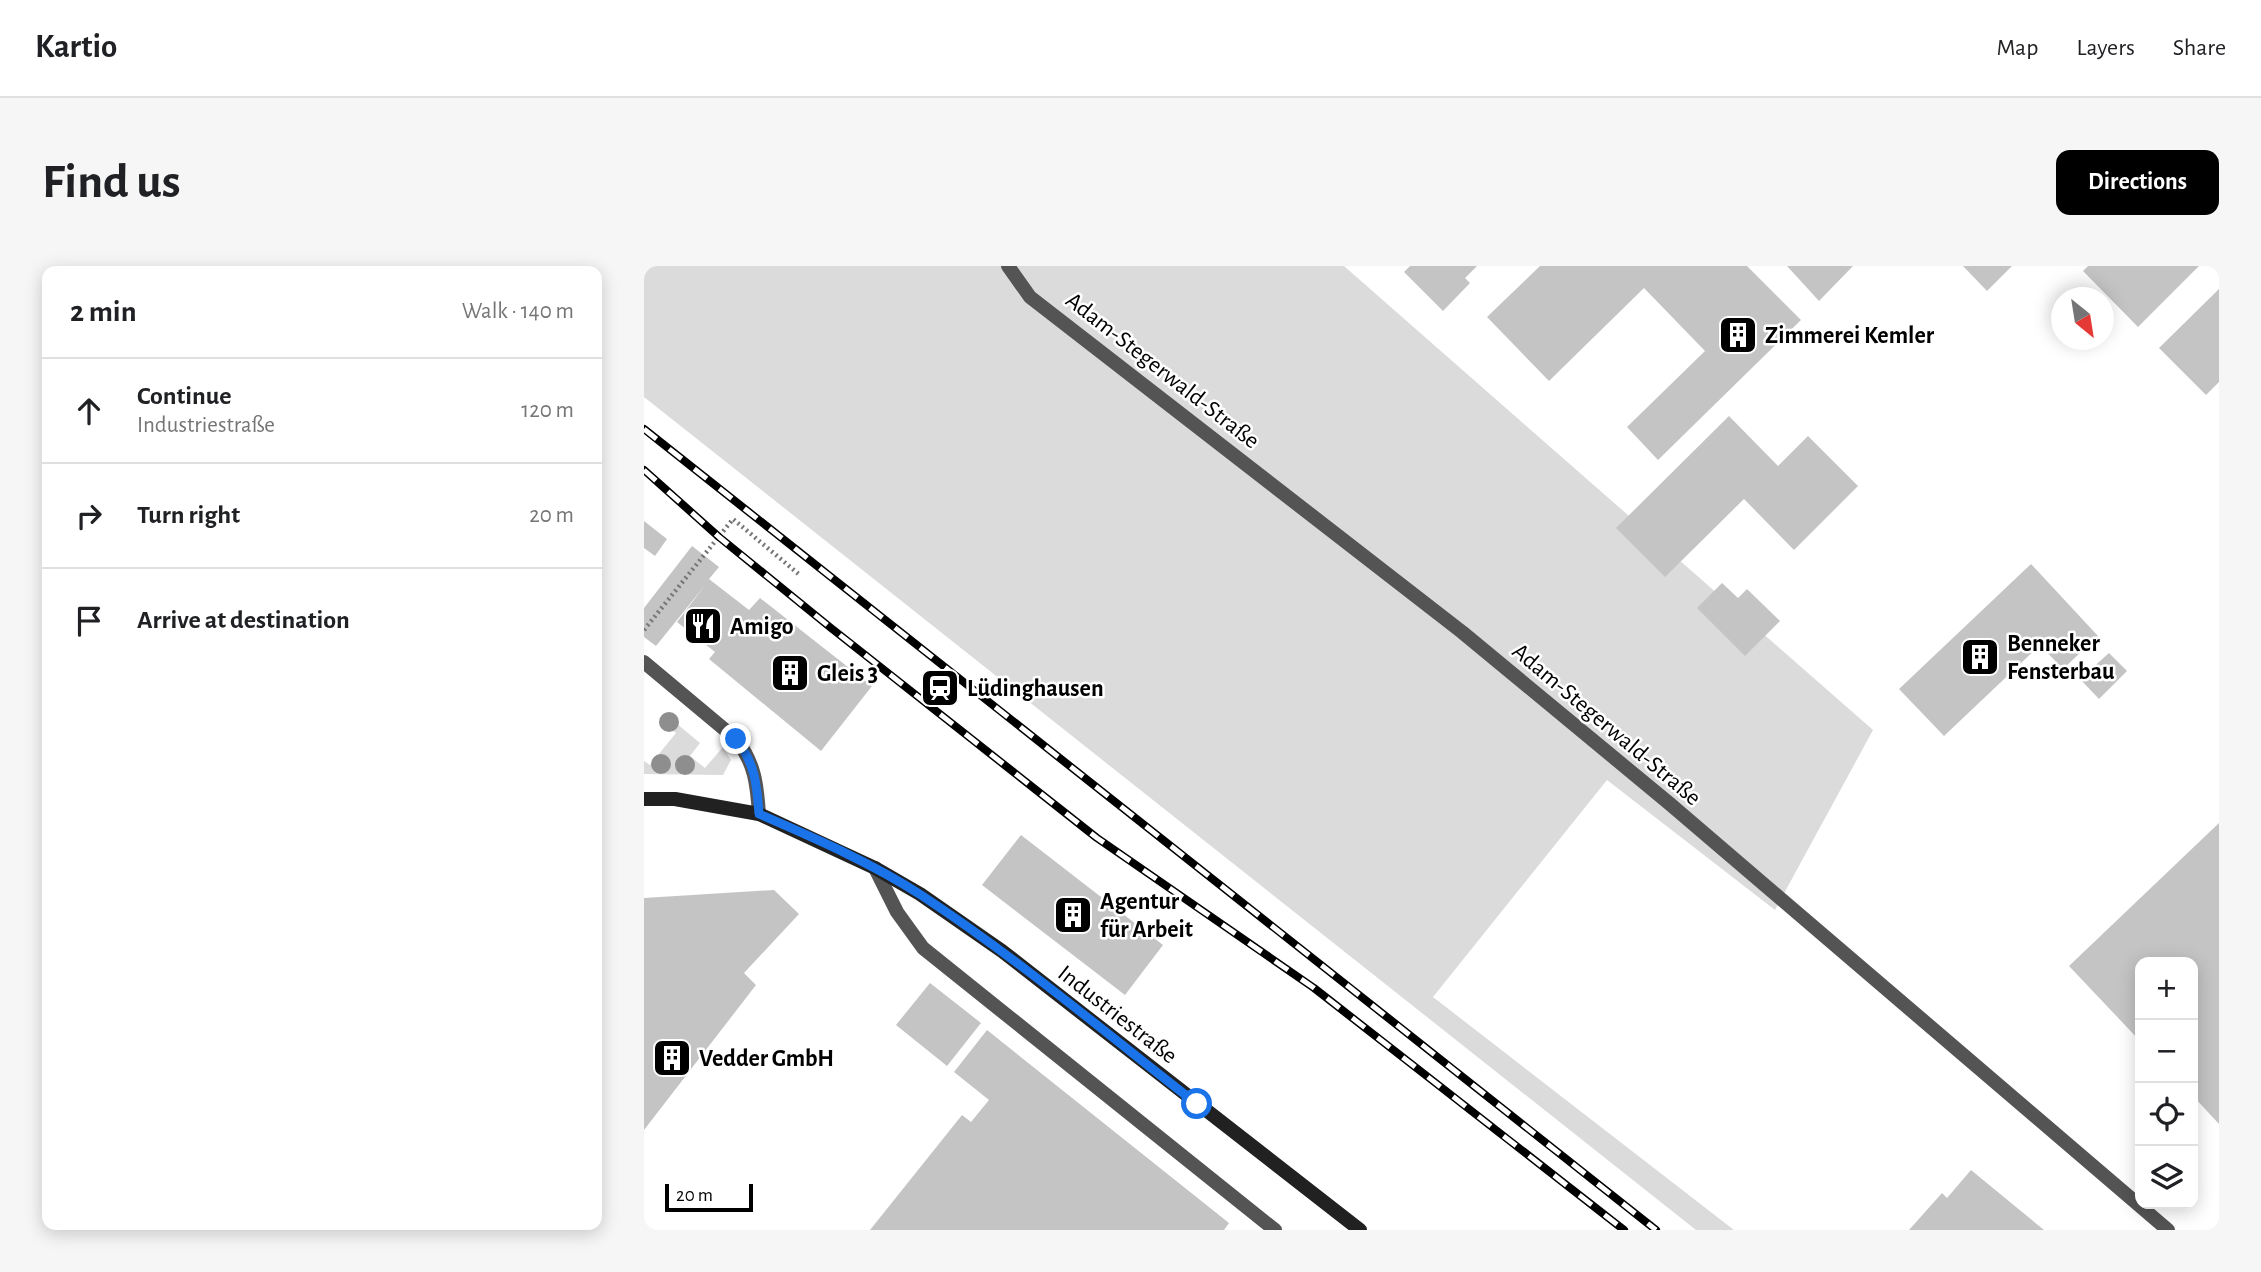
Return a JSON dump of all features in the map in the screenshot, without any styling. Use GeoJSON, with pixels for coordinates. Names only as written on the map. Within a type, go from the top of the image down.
{"type":"FeatureCollection","features":[{"type":"Feature","properties":{"kind":"street","name":"Adam-Stegerwald-Straße"},"geometry":{"type":"LineString","coordinates":[[1009,266],[1030,297],[1462,632],[1670,804],[2168,1230]]}},
{"type":"Feature","properties":{"kind":"street"},"geometry":{"type":"LineString","coordinates":[[644,662],[736,739],[747,753],[757,777],[759,814]]}},
{"type":"Feature","properties":{"kind":"street","name":"Industriestraße"},"geometry":{"type":"LineString","coordinates":[[644,799],[675,799],[759,814],[875,868],[920,894],[1002,951],[1360,1230]]}},
{"type":"Feature","properties":{"kind":"street"},"geometry":{"type":"LineString","coordinates":[[875,868],[897,912],[923,948],[1275,1230]]}},
{"type":"Feature","properties":{"kind":"path"},"geometry":{"type":"LineString","coordinates":[[644,630],[733,519],[801,576]]}},
{"type":"Feature","properties":{"kind":"shaded area"},"geometry":{"type":"Polygon","coordinates":[[[644,266],[1344,266],[1873,730],[1775,910],[1607,780],[1433,997],[1734,1230],[1696,1230],[644,397],[644,266]]]}},
{"type":"Feature","properties":{"kind":"shaded area"},"geometry":{"type":"Polygon","coordinates":[[[664,713],[700,743],[690,756],[705,768],[723,747],[731,760],[723,775],[644,774],[644,761],[650,765],[676,733],[659,719],[664,713]]]}},
{"type":"Feature","properties":{"kind":"building"},"geometry":{"type":"Polygon","coordinates":[[[1410,266],[1477,266],[1465,278],[1470,283],[1443,311],[1404,272],[1410,266]]]}},
{"type":"Feature","properties":{"kind":"building","name":"Zimmerei Kemler"},"geometry":{"type":"Polygon","coordinates":[[[1540,266],[1747,266],[1801,320],[1658,460],[1627,427],[1705,351],[1644,288],[1549,381],[1487,317],[1540,266]]]}},
{"type":"Feature","properties":{"kind":"building"},"geometry":{"type":"Polygon","coordinates":[[[1787,266],[1853,266],[1819,301],[1787,266]]]}},
{"type":"Feature","properties":{"kind":"building"},"geometry":{"type":"Polygon","coordinates":[[[1963,266],[2012,266],[1987,291],[1963,266]]]}},
{"type":"Feature","properties":{"kind":"building"},"geometry":{"type":"Polygon","coordinates":[[[2088,266],[2199,266],[2138,327],[2114,303],[2114,287],[2099,287],[2083,271],[2088,266]]]}},
{"type":"Feature","properties":{"kind":"building"},"geometry":{"type":"Polygon","coordinates":[[[2219,289],[2219,382],[2206,395],[2159,348],[2219,289]]]}},
{"type":"Feature","properties":{"kind":"building"},"geometry":{"type":"Polygon","coordinates":[[[1729,416],[1778,466],[1808,436],[1858,486],[1794,550],[1744,499],[1665,577],[1616,528],[1729,416]]]}},
{"type":"Feature","properties":{"kind":"building"},"geometry":{"type":"Polygon","coordinates":[[[644,521],[667,539],[655,556],[644,548],[644,521]]]}},
{"type":"Feature","properties":{"kind":"building","name":"Gleis 3"},"geometry":{"type":"Polygon","coordinates":[[[692,546],[719,567],[709,579],[749,610],[760,598],[872,686],[821,751],[709,659],[715,652],[677,622],[706,584],[656,646],[644,637],[644,608],[692,546]]]}},
{"type":"Feature","properties":{"kind":"building","name":"Benneker Fensterbau"},"geometry":{"type":"Polygon","coordinates":[[[2031,564],[2098,636],[2063,669],[2040,645],[1944,736],[1899,689],[2031,564]]]}},
{"type":"Feature","properties":{"kind":"building"},"geometry":{"type":"Polygon","coordinates":[[[1722,583],[1738,598],[1747,589],[1780,621],[1745,656],[1697,608],[1722,583]]]}},
{"type":"Feature","properties":{"kind":"building"},"geometry":{"type":"Polygon","coordinates":[[[2109,653],[2127,671],[2099,699],[2080,679],[2109,653]]]}},
{"type":"Feature","properties":{"kind":"building"},"geometry":{"type":"Polygon","coordinates":[[[2219,823],[2219,1124],[2198,1101],[2198,957],[2135,957],[2135,1036],[2069,966],[2219,823]]]}},
{"type":"Feature","properties":{"kind":"building","name":"Agentur für Arbeit"},"geometry":{"type":"Polygon","coordinates":[[[1021,835],[1163,945],[1125,995],[982,885],[1021,835]]]}},
{"type":"Feature","properties":{"kind":"building","name":"Vedder GmbH"},"geometry":{"type":"Polygon","coordinates":[[[774,890],[799,914],[744,973],[756,985],[644,1130],[644,898],[774,890]]]}},
{"type":"Feature","properties":{"kind":"building"},"geometry":{"type":"Polygon","coordinates":[[[930,983],[981,1023],[947,1066],[896,1025],[930,983]]]}},
{"type":"Feature","properties":{"kind":"building"},"geometry":{"type":"Polygon","coordinates":[[[987,1030],[1229,1223],[1224,1230],[870,1230],[962,1115],[971,1122],[989,1100],[954,1072],[987,1030]]]}},
{"type":"Feature","properties":{"kind":"building"},"geometry":{"type":"Polygon","coordinates":[[[1971,1170],[2044,1230],[1909,1230],[1942,1193],[1947,1198],[1971,1170]]]}},
{"type":"Feature","properties":{"kind":"railway"},"geometry":{"type":"LineString","coordinates":[[644,429],[1656,1230]]}},
{"type":"Feature","properties":{"kind":"railway"},"geometry":{"type":"LineString","coordinates":[[644,470],[719,537],[831,628],[1097,838],[1314,988],[1624,1230]]}},
{"type":"Feature","properties":{"kind":"place","name":"Zimmerei Kemler"},"geometry":{"type":"Point","coordinates":[1738,335]}},
{"type":"Feature","properties":{"kind":"place","name":"Amigo"},"geometry":{"type":"Point","coordinates":[703,626]}},
{"type":"Feature","properties":{"kind":"place","name":"Benneker Fensterbau"},"geometry":{"type":"Point","coordinates":[1980,657]}},
{"type":"Feature","properties":{"kind":"place","name":"Gleis 3"},"geometry":{"type":"Point","coordinates":[790,673]}},
{"type":"Feature","properties":{"kind":"place","name":"Lüdinghausen"},"geometry":{"type":"Point","coordinates":[940,688]}},
{"type":"Feature","properties":{"kind":"place","name":"Agentur für Arbeit"},"geometry":{"type":"Point","coordinates":[1073,915]}},
{"type":"Feature","properties":{"kind":"place","name":"Vedder GmbH"},"geometry":{"type":"Point","coordinates":[672,1058]}},
{"type":"Feature","properties":{"kind":"route"},"geometry":{"type":"LineString","coordinates":[[736,739],[747,753],[757,777],[759,814],[827,844],[920,894],[1002,951],[1197,1104]]}}]}
